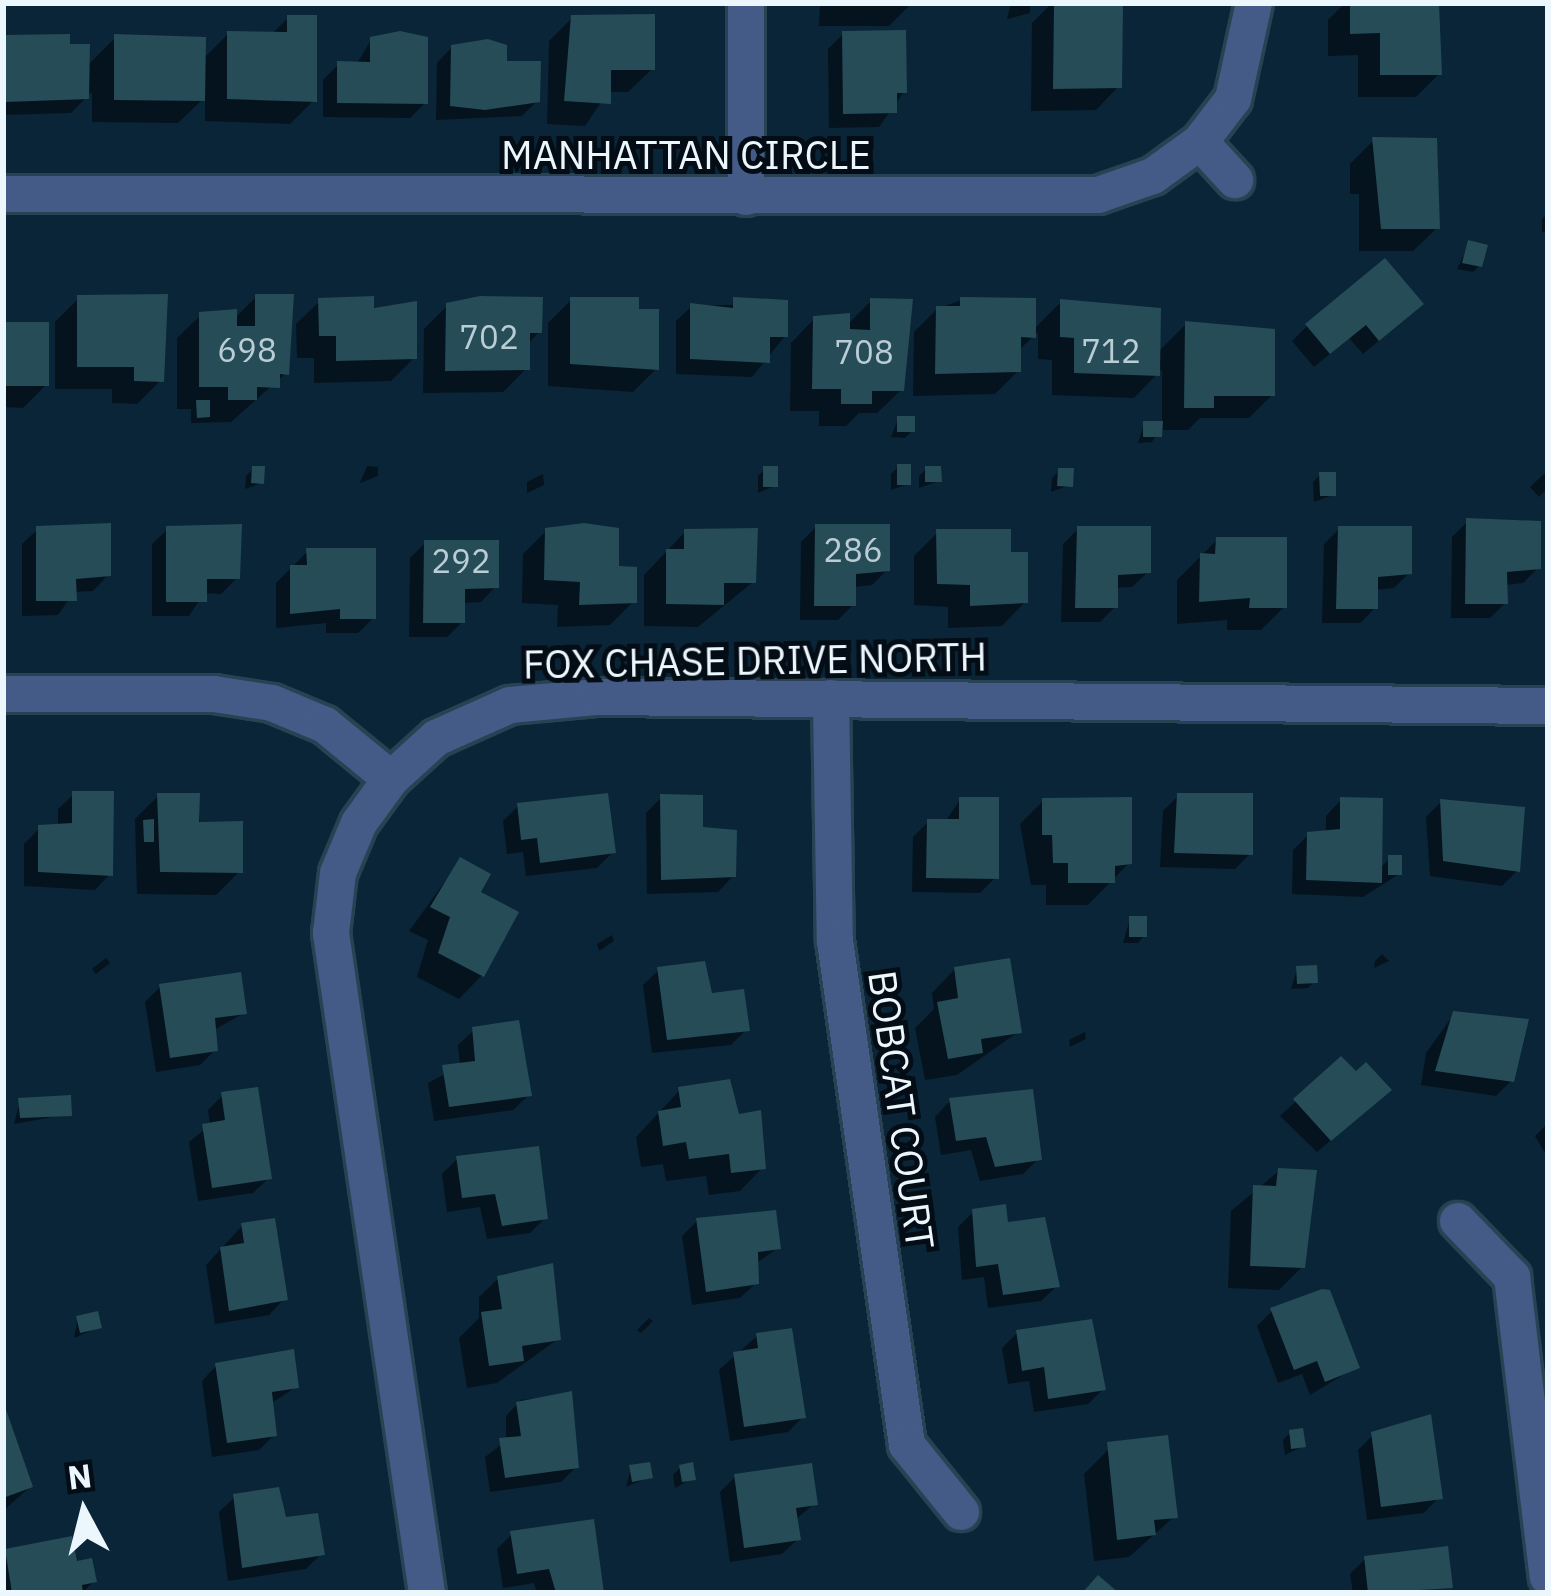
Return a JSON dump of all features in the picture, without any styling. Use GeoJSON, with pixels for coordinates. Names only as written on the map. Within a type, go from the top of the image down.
{"type":"FeatureCollection","features":[{"type":"Feature","properties":{"kind":"street"},"geometry":{"type":"LineString","coordinates":[[746,3],[746,196]]}},
{"type":"Feature","properties":{"kind":"street","name":"MANHATTAN CIRCLE"},"geometry":{"type":"LineString","coordinates":[[3,194],[1098,195],[1153,176],[1200,142],[1233,99],[1254,3]]}},
{"type":"Feature","properties":{"kind":"street"},"geometry":{"type":"LineString","coordinates":[[1200,142],[1235,180]]}},
{"type":"Feature","properties":{"kind":"street"},"geometry":{"type":"LineString","coordinates":[[3,694],[214,694],[272,703],[326,725],[391,778]]}},
{"type":"Feature","properties":{"kind":"street","name":"FOX CHASE DRIVE NORTH"},"geometry":{"type":"LineString","coordinates":[[427,1593],[331,933],[341,862],[391,778],[436,738],[510,705],[596,697],[1548,706]]}},
{"type":"Feature","properties":{"kind":"street","name":"BOBCAT COURT"},"geometry":{"type":"LineString","coordinates":[[831,698],[833,924],[907,1445],[962,1512]]}},
{"type":"Feature","properties":{"kind":"street"},"geometry":{"type":"LineString","coordinates":[[1458,1221],[1511,1277],[1548,1577]]}},
{"type":"Feature","properties":{"kind":"building"},"geometry":{"type":"Polygon","coordinates":[[[1054,3],[1123,3],[1122,88],[1053,89],[1054,3]]]}},
{"type":"Feature","properties":{"kind":"building"},"geometry":{"type":"Polygon","coordinates":[[[1350,3],[1439,3],[1442,75],[1380,75],[1380,33],[1350,34],[1350,3]]]}},
{"type":"Feature","properties":{"kind":"building"},"geometry":{"type":"Polygon","coordinates":[[[655,14],[655,70],[611,70],[611,104],[564,101],[571,15],[655,14]]]}},
{"type":"Feature","properties":{"kind":"building"},"geometry":{"type":"Polygon","coordinates":[[[287,15],[317,15],[317,102],[227,99],[227,31],[287,32],[287,15]]]}},
{"type":"Feature","properties":{"kind":"building"},"geometry":{"type":"Polygon","coordinates":[[[906,30],[907,93],[897,93],[897,113],[843,114],[842,31],[906,30]]]}},
{"type":"Feature","properties":{"kind":"building"},"geometry":{"type":"Polygon","coordinates":[[[400,31],[428,37],[428,104],[337,103],[337,61],[370,62],[370,37],[400,31]]]}},
{"type":"Feature","properties":{"kind":"building"},"geometry":{"type":"Polygon","coordinates":[[[70,34],[70,44],[90,44],[89,99],[5,102],[5,35],[70,34]]]}},
{"type":"Feature","properties":{"kind":"building"},"geometry":{"type":"Polygon","coordinates":[[[114,34],[206,37],[205,101],[114,100],[114,34]]]}},
{"type":"Feature","properties":{"kind":"building"},"geometry":{"type":"Polygon","coordinates":[[[488,39],[507,45],[507,61],[541,61],[540,102],[485,110],[450,106],[451,45],[488,39]]]}},
{"type":"Feature","properties":{"kind":"building"},"geometry":{"type":"Polygon","coordinates":[[[1372,137],[1437,138],[1440,229],[1381,229],[1372,137]]]}},
{"type":"Feature","properties":{"kind":"building"},"geometry":{"type":"Polygon","coordinates":[[[1468,240],[1488,245],[1482,267],[1462,263],[1468,240]]]}},
{"type":"Feature","properties":{"kind":"building"},"geometry":{"type":"Polygon","coordinates":[[[1385,258],[1424,304],[1379,341],[1366,325],[1330,354],[1305,324],[1385,258]]]}},
{"type":"Feature","properties":{"kind":"building"},"geometry":{"type":"Polygon","coordinates":[[[168,294],[164,382],[134,381],[134,367],[77,367],[77,295],[168,294]]]}},
{"type":"Feature","properties":{"kind":"building"},"geometry":{"type":"Polygon","coordinates":[[[255,294],[294,294],[289,375],[280,374],[280,388],[257,387],[257,400],[228,400],[228,387],[199,387],[199,312],[237,309],[237,326],[255,326],[255,294]]]}},
{"type":"Feature","properties":{"kind":"building"},"geometry":{"type":"Polygon","coordinates":[[[374,296],[374,308],[417,301],[417,359],[336,361],[336,336],[319,336],[318,298],[374,296]]]}},
{"type":"Feature","properties":{"kind":"building"},"geometry":{"type":"Polygon","coordinates":[[[480,296],[543,297],[542,333],[530,333],[530,370],[445,371],[446,303],[480,296]]]}},
{"type":"Feature","properties":{"kind":"building"},"geometry":{"type":"Polygon","coordinates":[[[570,297],[639,297],[639,309],[659,309],[659,370],[570,364],[570,297]]]}},
{"type":"Feature","properties":{"kind":"building"},"geometry":{"type":"Polygon","coordinates":[[[733,297],[788,300],[788,337],[770,337],[770,363],[690,359],[690,303],[733,308],[733,297]]]}},
{"type":"Feature","properties":{"kind":"building"},"geometry":{"type":"Polygon","coordinates":[[[960,297],[1036,298],[1036,338],[1021,337],[1021,372],[935,374],[936,306],[960,306],[960,297]]]}},
{"type":"Feature","properties":{"kind":"building"},"geometry":{"type":"Polygon","coordinates":[[[870,298],[913,299],[904,391],[872,391],[872,404],[841,404],[841,389],[812,389],[813,316],[850,313],[850,329],[870,330],[870,298]]]}},
{"type":"Feature","properties":{"kind":"building"},"geometry":{"type":"Polygon","coordinates":[[[1060,299],[1161,308],[1160,376],[1074,373],[1074,338],[1060,337],[1060,299]]]}},
{"type":"Feature","properties":{"kind":"building"},"geometry":{"type":"Polygon","coordinates":[[[1185,321],[1275,329],[1275,396],[1214,396],[1214,408],[1184,408],[1185,321]]]}},
{"type":"Feature","properties":{"kind":"building"},"geometry":{"type":"Polygon","coordinates":[[[3,322],[49,322],[49,386],[3,386],[3,322]]]}},
{"type":"Feature","properties":{"kind":"building"},"geometry":{"type":"Polygon","coordinates":[[[196,400],[210,400],[210,417],[197,418],[196,400]]]}},
{"type":"Feature","properties":{"kind":"building"},"geometry":{"type":"Polygon","coordinates":[[[897,416],[915,416],[915,432],[897,432],[897,416]]]}},
{"type":"Feature","properties":{"kind":"building"},"geometry":{"type":"Polygon","coordinates":[[[1143,421],[1163,421],[1162,437],[1143,437],[1143,421]]]}},
{"type":"Feature","properties":{"kind":"building"},"geometry":{"type":"Polygon","coordinates":[[[897,464],[911,464],[911,485],[897,485],[897,464]]]}},
{"type":"Feature","properties":{"kind":"building"},"geometry":{"type":"Polygon","coordinates":[[[252,466],[265,466],[264,484],[251,483],[252,466]]]}},
{"type":"Feature","properties":{"kind":"building"},"geometry":{"type":"Polygon","coordinates":[[[763,466],[778,466],[778,487],[763,487],[763,466]]]}},
{"type":"Feature","properties":{"kind":"building"},"geometry":{"type":"Polygon","coordinates":[[[925,466],[941,466],[942,482],[925,482],[925,466]]]}},
{"type":"Feature","properties":{"kind":"building"},"geometry":{"type":"Polygon","coordinates":[[[1058,468],[1074,468],[1073,487],[1057,486],[1058,468]]]}},
{"type":"Feature","properties":{"kind":"building"},"geometry":{"type":"Polygon","coordinates":[[[1319,472],[1336,472],[1336,496],[1320,496],[1319,472]]]}},
{"type":"Feature","properties":{"kind":"building"},"geometry":{"type":"Polygon","coordinates":[[[1466,518],[1541,521],[1541,569],[1507,572],[1508,604],[1465,604],[1466,518]]]}},
{"type":"Feature","properties":{"kind":"building"},"geometry":{"type":"Polygon","coordinates":[[[111,523],[111,576],[76,579],[77,601],[36,601],[36,526],[111,523]]]}},
{"type":"Feature","properties":{"kind":"building"},"geometry":{"type":"Polygon","coordinates":[[[584,523],[619,528],[619,566],[637,567],[637,603],[579,605],[580,582],[544,580],[545,528],[584,523]]]}},
{"type":"Feature","properties":{"kind":"building"},"geometry":{"type":"Polygon","coordinates":[[[242,524],[240,579],[207,579],[207,602],[166,602],[166,526],[242,524]]]}},
{"type":"Feature","properties":{"kind":"building"},"geometry":{"type":"Polygon","coordinates":[[[815,524],[890,524],[890,571],[856,574],[856,606],[814,606],[815,524]]]}},
{"type":"Feature","properties":{"kind":"building"},"geometry":{"type":"Polygon","coordinates":[[[1077,526],[1151,526],[1151,573],[1118,575],[1118,608],[1075,608],[1077,526]]]}},
{"type":"Feature","properties":{"kind":"building"},"geometry":{"type":"Polygon","coordinates":[[[1338,526],[1412,526],[1412,574],[1378,577],[1378,609],[1336,609],[1338,526]]]}},
{"type":"Feature","properties":{"kind":"building"},"geometry":{"type":"Polygon","coordinates":[[[758,528],[756,583],[724,583],[724,605],[666,604],[666,549],[684,549],[684,529],[758,528]]]}},
{"type":"Feature","properties":{"kind":"building"},"geometry":{"type":"Polygon","coordinates":[[[936,529],[1011,529],[1011,552],[1028,552],[1028,603],[970,606],[970,585],[937,584],[936,529]]]}},
{"type":"Feature","properties":{"kind":"building"},"geometry":{"type":"Polygon","coordinates":[[[1216,537],[1287,537],[1287,608],[1249,608],[1250,598],[1199,602],[1200,553],[1215,554],[1216,537]]]}},
{"type":"Feature","properties":{"kind":"building"},"geometry":{"type":"Polygon","coordinates":[[[424,540],[499,540],[499,588],[465,589],[465,623],[423,623],[424,540]]]}},
{"type":"Feature","properties":{"kind":"building"},"geometry":{"type":"Polygon","coordinates":[[[306,548],[376,548],[376,619],[340,619],[340,609],[290,614],[290,565],[307,565],[306,548]]]}},
{"type":"Feature","properties":{"kind":"building"},"geometry":{"type":"Polygon","coordinates":[[[72,791],[114,791],[113,876],[38,872],[38,825],[72,823],[72,791]]]}},
{"type":"Feature","properties":{"kind":"building"},"geometry":{"type":"Polygon","coordinates":[[[157,793],[200,793],[199,822],[243,821],[243,873],[160,872],[157,793]]]}},
{"type":"Feature","properties":{"kind":"building"},"geometry":{"type":"Polygon","coordinates":[[[608,793],[616,853],[540,863],[537,838],[521,840],[517,803],[608,793]]]}},
{"type":"Feature","properties":{"kind":"building"},"geometry":{"type":"Polygon","coordinates":[[[1177,793],[1253,793],[1253,855],[1174,853],[1177,793]]]}},
{"type":"Feature","properties":{"kind":"building"},"geometry":{"type":"Polygon","coordinates":[[[660,794],[703,795],[703,827],[737,830],[736,877],[661,880],[660,794]]]}},
{"type":"Feature","properties":{"kind":"building"},"geometry":{"type":"Polygon","coordinates":[[[959,797],[999,797],[999,879],[926,878],[927,819],[959,819],[959,797]]]}},
{"type":"Feature","properties":{"kind":"building"},"geometry":{"type":"Polygon","coordinates":[[[1132,797],[1132,864],[1115,866],[1115,883],[1068,883],[1068,863],[1053,863],[1052,835],[1042,835],[1042,798],[1132,797]]]}},
{"type":"Feature","properties":{"kind":"building"},"geometry":{"type":"Polygon","coordinates":[[[1340,797],[1383,798],[1382,883],[1306,880],[1307,832],[1340,829],[1340,797]]]}},
{"type":"Feature","properties":{"kind":"building"},"geometry":{"type":"Polygon","coordinates":[[[1440,799],[1525,807],[1520,872],[1443,861],[1440,799]]]}},
{"type":"Feature","properties":{"kind":"building"},"geometry":{"type":"Polygon","coordinates":[[[154,819],[154,842],[144,842],[143,820],[154,819]]]}},
{"type":"Feature","properties":{"kind":"building"},"geometry":{"type":"Polygon","coordinates":[[[1388,855],[1402,855],[1402,875],[1388,875],[1388,855]]]}},
{"type":"Feature","properties":{"kind":"building"},"geometry":{"type":"Polygon","coordinates":[[[460,857],[491,874],[481,892],[519,912],[484,977],[438,953],[450,917],[430,907],[460,857]]]}},
{"type":"Feature","properties":{"kind":"building"},"geometry":{"type":"Polygon","coordinates":[[[1129,916],[1147,916],[1147,937],[1129,937],[1129,916]]]}},
{"type":"Feature","properties":{"kind":"building"},"geometry":{"type":"Polygon","coordinates":[[[1010,958],[1022,1033],[981,1039],[983,1053],[948,1059],[937,1002],[958,998],[954,967],[1010,958]]]}},
{"type":"Feature","properties":{"kind":"building"},"geometry":{"type":"Polygon","coordinates":[[[705,961],[712,993],[744,989],[750,1031],[667,1040],[657,967],[705,961]]]}},
{"type":"Feature","properties":{"kind":"building"},"geometry":{"type":"Polygon","coordinates":[[[1317,965],[1318,983],[1297,984],[1296,966],[1317,965]]]}},
{"type":"Feature","properties":{"kind":"building"},"geometry":{"type":"Polygon","coordinates":[[[241,972],[247,1014],[215,1018],[218,1051],[170,1058],[159,984],[241,972]]]}},
{"type":"Feature","properties":{"kind":"building"},"geometry":{"type":"Polygon","coordinates":[[[1453,1011],[1529,1019],[1514,1082],[1435,1071],[1453,1011]]]}},
{"type":"Feature","properties":{"kind":"building"},"geometry":{"type":"Polygon","coordinates":[[[519,1020],[532,1096],[449,1107],[442,1065],[475,1061],[472,1027],[519,1020]]]}},
{"type":"Feature","properties":{"kind":"building"},"geometry":{"type":"Polygon","coordinates":[[[1341,1056],[1356,1071],[1366,1062],[1392,1090],[1331,1141],[1293,1099],[1341,1056]]]}},
{"type":"Feature","properties":{"kind":"building"},"geometry":{"type":"Polygon","coordinates":[[[730,1079],[739,1114],[761,1110],[766,1169],[731,1173],[729,1154],[689,1159],[686,1142],[663,1146],[658,1111],[681,1107],[678,1087],[730,1079]]]}},
{"type":"Feature","properties":{"kind":"building"},"geometry":{"type":"Polygon","coordinates":[[[258,1087],[272,1179],[212,1188],[202,1124],[225,1120],[221,1092],[258,1087]]]}},
{"type":"Feature","properties":{"kind":"building"},"geometry":{"type":"Polygon","coordinates":[[[1033,1089],[1042,1160],[995,1167],[986,1137],[956,1141],[949,1098],[1033,1089]]]}},
{"type":"Feature","properties":{"kind":"building"},"geometry":{"type":"Polygon","coordinates":[[[71,1095],[72,1116],[20,1118],[18,1098],[71,1095]]]}},
{"type":"Feature","properties":{"kind":"building"},"geometry":{"type":"Polygon","coordinates":[[[539,1146],[548,1219],[502,1226],[495,1194],[462,1198],[456,1156],[539,1146]]]}},
{"type":"Feature","properties":{"kind":"building"},"geometry":{"type":"Polygon","coordinates":[[[1278,1168],[1317,1170],[1305,1268],[1250,1266],[1253,1185],[1276,1186],[1278,1168]]]}},
{"type":"Feature","properties":{"kind":"building"},"geometry":{"type":"Polygon","coordinates":[[[1006,1204],[1008,1222],[1045,1217],[1060,1287],[1003,1295],[998,1264],[976,1267],[972,1209],[1006,1204]]]}},
{"type":"Feature","properties":{"kind":"building"},"geometry":{"type":"Polygon","coordinates":[[[776,1210],[781,1249],[758,1252],[759,1284],[706,1292],[696,1218],[776,1210]]]}},
{"type":"Feature","properties":{"kind":"building"},"geometry":{"type":"Polygon","coordinates":[[[275,1218],[288,1300],[229,1311],[220,1247],[244,1243],[241,1223],[275,1218]]]}},
{"type":"Feature","properties":{"kind":"building"},"geometry":{"type":"Polygon","coordinates":[[[553,1263],[561,1340],[522,1346],[524,1361],[489,1366],[481,1312],[502,1309],[497,1276],[553,1263]]]}},
{"type":"Feature","properties":{"kind":"building"},"geometry":{"type":"Polygon","coordinates":[[[1330,1290],[1360,1368],[1325,1382],[1317,1361],[1294,1370],[1270,1308],[1330,1290]]]}},
{"type":"Feature","properties":{"kind":"building"},"geometry":{"type":"Polygon","coordinates":[[[98,1311],[102,1328],[80,1333],[76,1316],[98,1311]]]}},
{"type":"Feature","properties":{"kind":"building"},"geometry":{"type":"Polygon","coordinates":[[[1092,1319],[1106,1390],[1048,1399],[1044,1367],[1022,1371],[1016,1330],[1092,1319]]]}},
{"type":"Feature","properties":{"kind":"building"},"geometry":{"type":"Polygon","coordinates":[[[792,1328],[806,1418],[744,1427],[733,1352],[758,1348],[756,1333],[792,1328]]]}},
{"type":"Feature","properties":{"kind":"building"},"geometry":{"type":"Polygon","coordinates":[[[294,1349],[299,1388],[272,1392],[277,1436],[227,1443],[215,1363],[294,1349]]]}},
{"type":"Feature","properties":{"kind":"building"},"geometry":{"type":"Polygon","coordinates":[[[572,1391],[579,1468],[505,1478],[499,1438],[521,1436],[516,1402],[572,1391]]]}},
{"type":"Feature","properties":{"kind":"building"},"geometry":{"type":"Polygon","coordinates":[[[3,1401],[33,1487],[3,1498],[3,1401]]]}},
{"type":"Feature","properties":{"kind":"building"},"geometry":{"type":"Polygon","coordinates":[[[1431,1414],[1443,1499],[1381,1507],[1371,1432],[1431,1414]]]}},
{"type":"Feature","properties":{"kind":"building"},"geometry":{"type":"Polygon","coordinates":[[[1303,1428],[1306,1447],[1291,1449],[1289,1430],[1303,1428]]]}},
{"type":"Feature","properties":{"kind":"building"},"geometry":{"type":"Polygon","coordinates":[[[1168,1435],[1178,1518],[1154,1520],[1156,1535],[1117,1540],[1107,1442],[1168,1435]]]}},
{"type":"Feature","properties":{"kind":"building"},"geometry":{"type":"Polygon","coordinates":[[[650,1462],[653,1478],[632,1482],[629,1465],[650,1462]]]}},
{"type":"Feature","properties":{"kind":"building"},"geometry":{"type":"Polygon","coordinates":[[[693,1462],[696,1480],[682,1482],[679,1465],[693,1462]]]}},
{"type":"Feature","properties":{"kind":"building"},"geometry":{"type":"Polygon","coordinates":[[[812,1463],[818,1505],[796,1508],[801,1540],[744,1548],[734,1474],[812,1463]]]}},
{"type":"Feature","properties":{"kind":"building"},"geometry":{"type":"Polygon","coordinates":[[[279,1487],[286,1517],[318,1513],[325,1555],[242,1568],[233,1494],[279,1487]]]}},
{"type":"Feature","properties":{"kind":"building"},"geometry":{"type":"Polygon","coordinates":[[[594,1519],[604,1593],[556,1593],[549,1569],[517,1574],[510,1531],[594,1519]]]}},
{"type":"Feature","properties":{"kind":"building"},"geometry":{"type":"Polygon","coordinates":[[[72,1536],[77,1561],[92,1558],[97,1582],[82,1585],[83,1593],[12,1593],[5,1549],[72,1536]]]}},
{"type":"Feature","properties":{"kind":"building"},"geometry":{"type":"Polygon","coordinates":[[[1448,1546],[1453,1588],[1368,1593],[1364,1556],[1448,1546]]]}},
{"type":"Feature","properties":{"kind":"building"},"geometry":{"type":"Polygon","coordinates":[[[1098,1575],[1119,1593],[1082,1593],[1098,1575]]]}}]}
